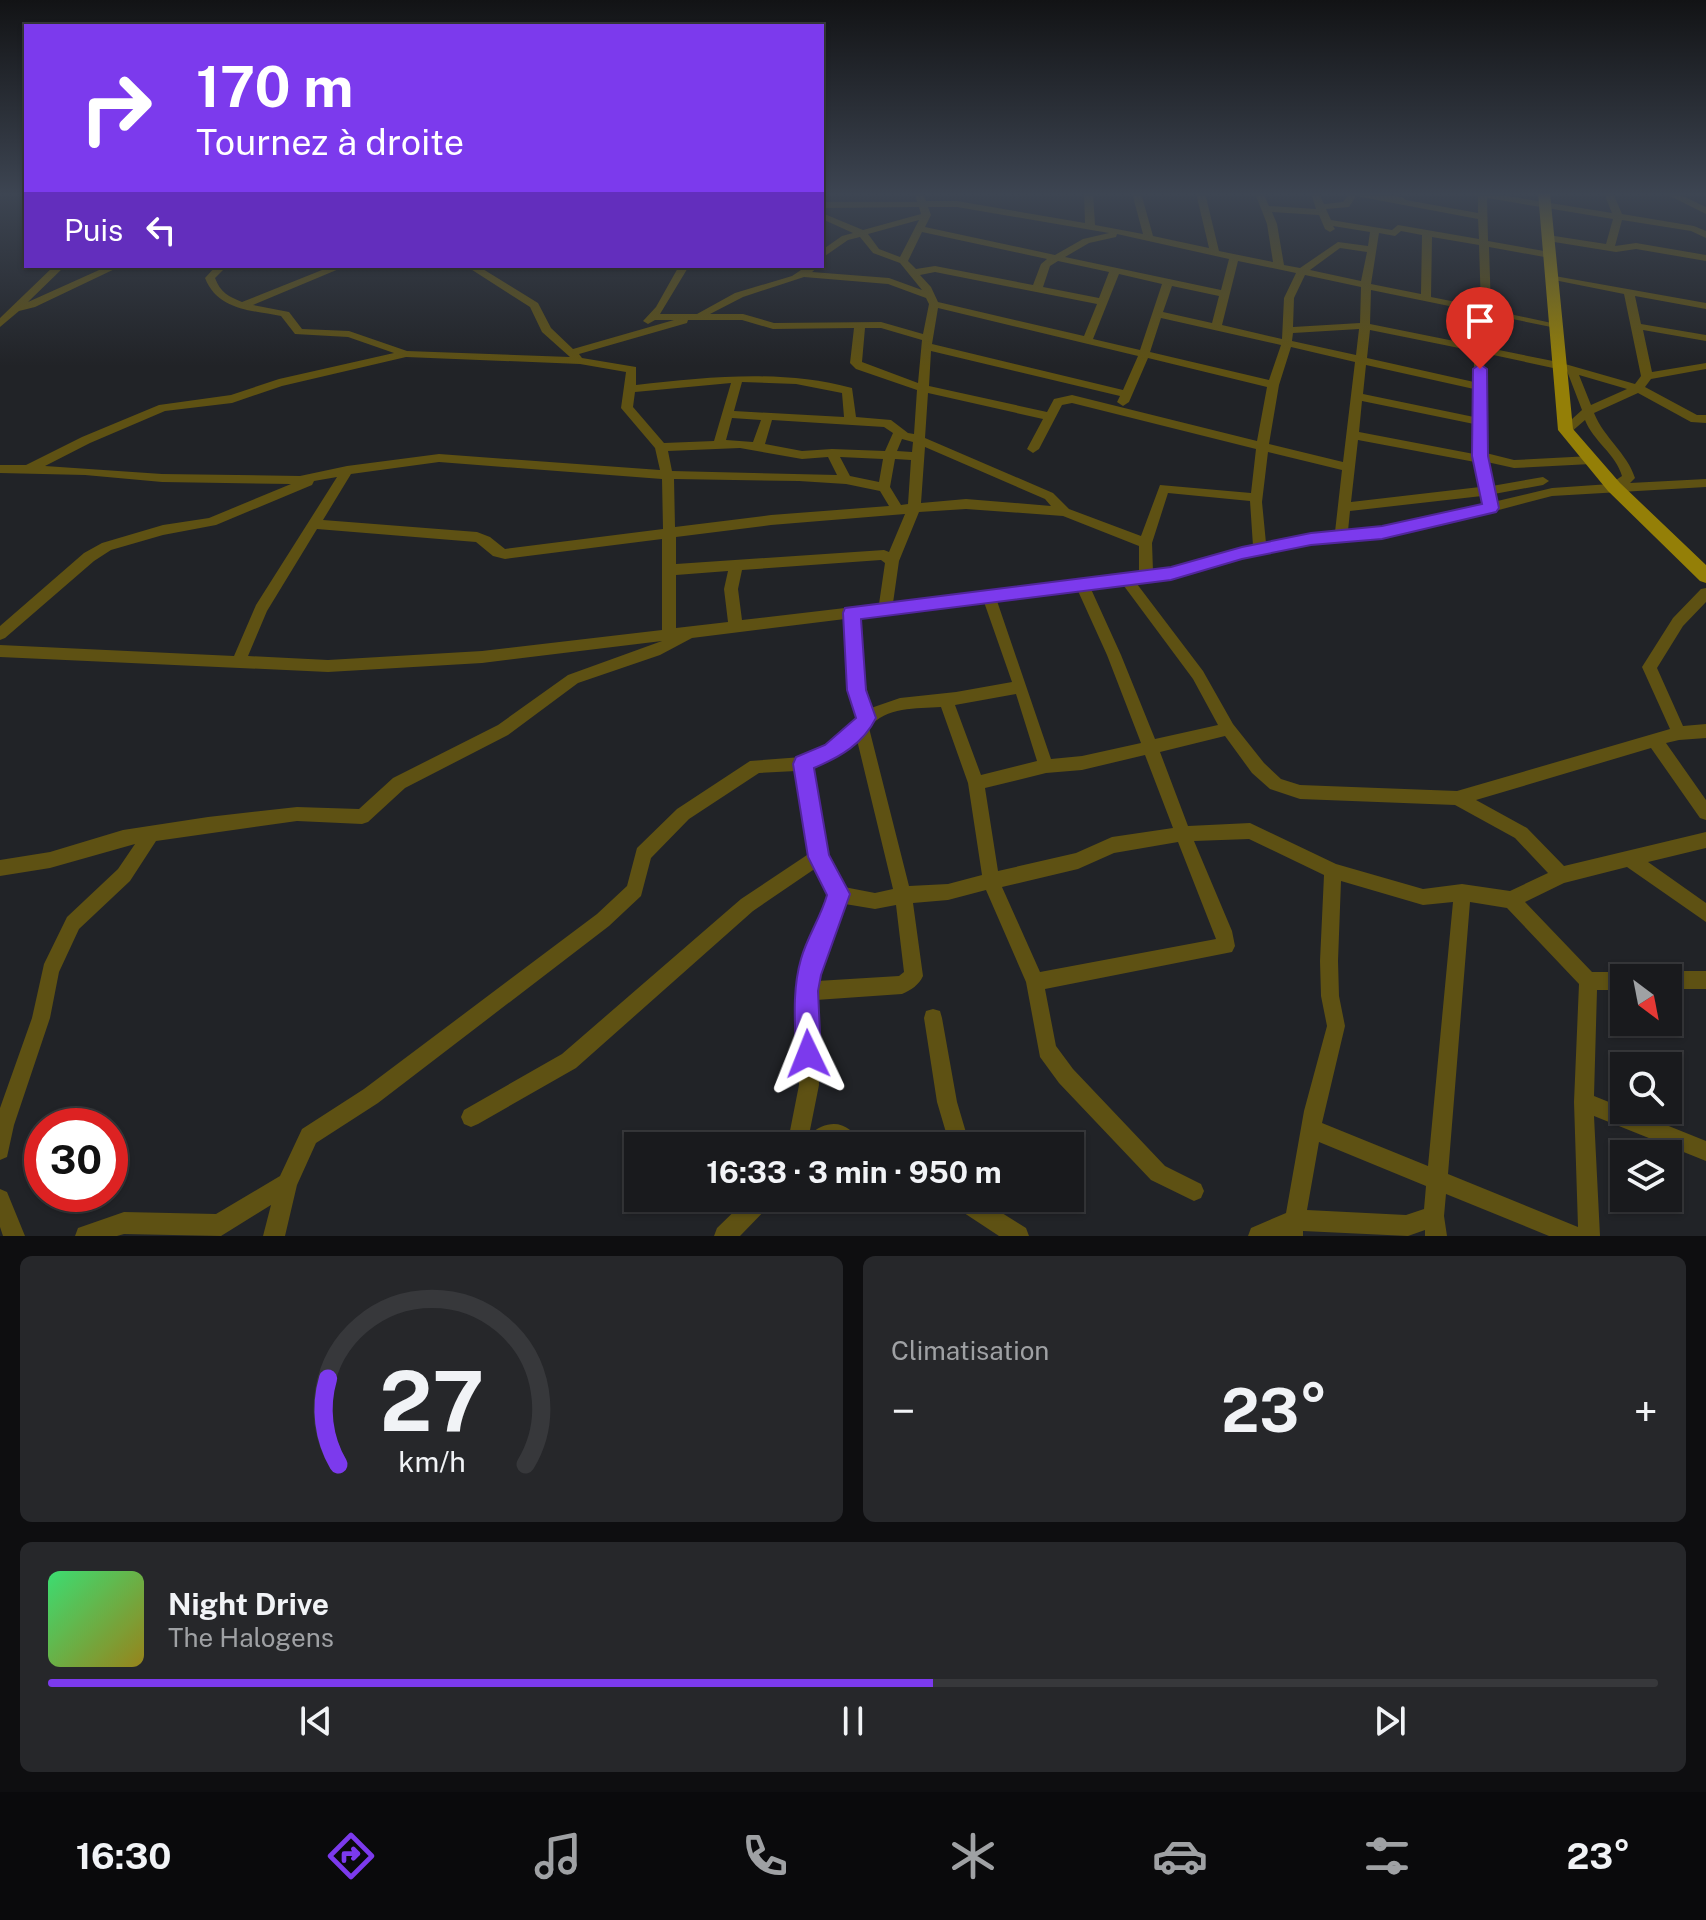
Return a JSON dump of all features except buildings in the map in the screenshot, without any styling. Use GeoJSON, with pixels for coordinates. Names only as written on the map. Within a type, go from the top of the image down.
{"type":"FeatureCollection","features":[{"type":"Feature","properties":{"kind":"main road"},"geometry":{"type":"LineString","coordinates":[[1549,251],[1557,327],[1565,368],[1566,430],[1614,487],[1705,573]]}},
{"type":"Feature","properties":{"kind":"street"},"geometry":{"type":"LineString","coordinates":[[876,251],[903,261],[932,300],[914,508],[892,561],[885,609]]}},
{"type":"Feature","properties":{"kind":"street"},"geometry":{"type":"LineString","coordinates":[[903,261],[908,251]]}},
{"type":"Feature","properties":{"kind":"street"},"geometry":{"type":"LineString","coordinates":[[1019,251],[1224,294]]}},
{"type":"Feature","properties":{"kind":"street"},"geometry":{"type":"LineString","coordinates":[[1037,289],[1042,269],[1069,251]]}},
{"type":"Feature","properties":{"kind":"street"},"geometry":{"type":"LineString","coordinates":[[1200,251],[1557,327]]}},
{"type":"Feature","properties":{"kind":"street"},"geometry":{"type":"LineString","coordinates":[[1276,251],[1279,266]]}},
{"type":"Feature","properties":{"kind":"street"},"geometry":{"type":"LineString","coordinates":[[1260,549],[1257,498],[1273,385],[1288,337],[1289,298],[1302,271],[1330,251]]}},
{"type":"Feature","properties":{"kind":"street"},"geometry":{"type":"LineString","coordinates":[[1341,536],[1372,251]]}},
{"type":"Feature","properties":{"kind":"street"},"geometry":{"type":"LineString","coordinates":[[1426,298],[1427,251]]}},
{"type":"Feature","properties":{"kind":"street"},"geometry":{"type":"LineString","coordinates":[[1482,251],[1486,310]]}},
{"type":"Feature","properties":{"kind":"street"},"geometry":{"type":"LineString","coordinates":[[1526,251],[1550,255]]}},
{"type":"Feature","properties":{"kind":"street"},"geometry":{"type":"LineString","coordinates":[[1663,251],[1706,258]]}},
{"type":"Feature","properties":{"kind":"street"},"geometry":{"type":"LineString","coordinates":[[1216,327],[1234,258]]}},
{"type":"Feature","properties":{"kind":"street"},"geometry":{"type":"LineString","coordinates":[[0,324],[58,268]]}},
{"type":"Feature","properties":{"kind":"street"},"geometry":{"type":"LineString","coordinates":[[15,309],[31,305],[112,268]]}},
{"type":"Feature","properties":{"kind":"street"},"geometry":{"type":"LineString","coordinates":[[220,268],[210,278],[211,284],[240,306],[285,314],[299,332],[349,334],[391,352],[406,354],[576,357],[632,369],[627,408],[661,447],[668,475],[669,635]]}},
{"type":"Feature","properties":{"kind":"street"},"geometry":{"type":"LineString","coordinates":[[240,306],[336,268]]}},
{"type":"Feature","properties":{"kind":"street"},"geometry":{"type":"LineString","coordinates":[[474,268],[534,305],[546,330],[576,357]]}},
{"type":"Feature","properties":{"kind":"street"},"geometry":{"type":"LineString","coordinates":[[636,337],[660,308],[683,268]]}},
{"type":"Feature","properties":{"kind":"street"},"geometry":{"type":"LineString","coordinates":[[576,357],[690,319],[725,305],[739,295],[768,288],[811,268]]}},
{"type":"Feature","properties":{"kind":"street"},"geometry":{"type":"LineString","coordinates":[[913,273],[935,269],[1103,302]]}},
{"type":"Feature","properties":{"kind":"street"},"geometry":{"type":"LineString","coordinates":[[1088,339],[1115,271]]}},
{"type":"Feature","properties":{"kind":"street"},"geometry":{"type":"LineString","coordinates":[[803,274],[889,281],[932,300],[1273,385]]}},
{"type":"Feature","properties":{"kind":"street"},"geometry":{"type":"LineString","coordinates":[[1553,277],[1706,306]]}},
{"type":"Feature","properties":{"kind":"street"},"geometry":{"type":"LineString","coordinates":[[1121,410],[1159,314],[1168,281]]}},
{"type":"Feature","properties":{"kind":"street"},"geometry":{"type":"LineString","coordinates":[[1629,292],[1647,376]]}},
{"type":"Feature","properties":{"kind":"street"},"geometry":{"type":"LineString","coordinates":[[1159,314],[1216,327],[1288,337],[1359,359],[1480,387]]}},
{"type":"Feature","properties":{"kind":"street"},"geometry":{"type":"LineString","coordinates":[[651,317],[743,317],[773,326],[881,325],[927,342],[1125,394]]}},
{"type":"Feature","properties":{"kind":"street"},"geometry":{"type":"LineString","coordinates":[[860,325],[856,363],[866,370],[925,389],[1049,416]]}},
{"type":"Feature","properties":{"kind":"street"},"geometry":{"type":"LineString","coordinates":[[1288,337],[1365,326],[1565,368],[1638,388],[1695,419],[1706,419]]}},
{"type":"Feature","properties":{"kind":"street"},"geometry":{"type":"LineString","coordinates":[[1636,326],[1706,338]]}},
{"type":"Feature","properties":{"kind":"street"},"geometry":{"type":"LineString","coordinates":[[1479,351],[1480,457],[1491,508]]}},
{"type":"Feature","properties":{"kind":"street"},"geometry":{"type":"LineString","coordinates":[[27,470],[86,440],[163,408],[232,399],[279,383],[406,354]]}},
{"type":"Feature","properties":{"kind":"street"},"geometry":{"type":"LineString","coordinates":[[1566,430],[1587,412],[1638,388],[1647,376],[1706,366]]}},
{"type":"Feature","properties":{"kind":"street"},"geometry":{"type":"LineString","coordinates":[[1565,368],[1594,428],[1625,465],[1629,478],[1614,487]]}},
{"type":"Feature","properties":{"kind":"street"},"geometry":{"type":"LineString","coordinates":[[629,389],[783,380],[843,389],[850,394],[850,420]]}},
{"type":"Feature","properties":{"kind":"street"},"geometry":{"type":"LineString","coordinates":[[719,445],[737,381]]}},
{"type":"Feature","properties":{"kind":"street"},"geometry":{"type":"LineString","coordinates":[[1356,396],[1481,422]]}},
{"type":"Feature","properties":{"kind":"street"},"geometry":{"type":"LineString","coordinates":[[1033,449],[1049,416],[1062,400],[1121,410],[1347,467]]}},
{"type":"Feature","properties":{"kind":"street"},"geometry":{"type":"LineString","coordinates":[[728,414],[887,423],[899,433],[1049,496],[1064,512]]}},
{"type":"Feature","properties":{"kind":"street"},"geometry":{"type":"LineString","coordinates":[[758,446],[768,415]]}},
{"type":"Feature","properties":{"kind":"street"},"geometry":{"type":"LineString","coordinates":[[897,509],[884,487],[890,454],[899,433]]}},
{"type":"Feature","properties":{"kind":"street"},"geometry":{"type":"LineString","coordinates":[[1352,435],[1514,464],[1591,460]]}},
{"type":"Feature","properties":{"kind":"street"},"geometry":{"type":"LineString","coordinates":[[661,447],[758,446],[802,455],[919,456]]}},
{"type":"Feature","properties":{"kind":"street"},"geometry":{"type":"LineString","coordinates":[[832,453],[846,480]]}},
{"type":"Feature","properties":{"kind":"street"},"geometry":{"type":"LineString","coordinates":[[773,476],[802,455]]}},
{"type":"Feature","properties":{"kind":"street"},"geometry":{"type":"LineString","coordinates":[[0,634],[89,557],[107,546],[163,530],[211,522],[257,506],[316,479],[348,470],[439,458],[668,475],[846,480],[884,487]]}},
{"type":"Feature","properties":{"kind":"street"},"geometry":{"type":"LineString","coordinates":[[1514,464],[1548,486]]}},
{"type":"Feature","properties":{"kind":"street"},"geometry":{"type":"LineString","coordinates":[[0,469],[162,478],[316,479]]}},
{"type":"Feature","properties":{"kind":"street"},"geometry":{"type":"LineString","coordinates":[[239,661],[261,609],[317,524],[329,495],[348,470]]}},
{"type":"Feature","properties":{"kind":"street"},"geometry":{"type":"LineString","coordinates":[[1343,507],[1548,486],[1706,483]]}},
{"type":"Feature","properties":{"kind":"street"},"geometry":{"type":"LineString","coordinates":[[0,651],[328,666],[482,657],[1171,574],[1260,549],[1382,532],[1491,508],[1548,486]]}},
{"type":"Feature","properties":{"kind":"street"},"geometry":{"type":"LineString","coordinates":[[1146,577],[1145,543],[1164,488],[1189,493],[1221,491],[1257,498]]}},
{"type":"Feature","properties":{"kind":"street"},"geometry":{"type":"LineString","coordinates":[[317,524],[477,537],[485,540],[499,554],[771,520],[966,504],[1064,512],[1145,543]]}},
{"type":"Feature","properties":{"kind":"street"},"geometry":{"type":"LineString","coordinates":[[668,570],[884,555],[892,561]]}},
{"type":"Feature","properties":{"kind":"street"},"geometry":{"type":"LineString","coordinates":[[736,564],[731,589],[736,628]]}},
{"type":"Feature","properties":{"kind":"street"},"geometry":{"type":"LineString","coordinates":[[1127,580],[1198,675],[1228,729],[1266,777],[1300,792],[1457,798],[1679,733],[1706,731]]}},
{"type":"Feature","properties":{"kind":"street"},"geometry":{"type":"LineString","coordinates":[[1035,982],[1226,946],[1223,931],[1117,662],[1090,609],[1083,585]]}},
{"type":"Feature","properties":{"kind":"street"},"geometry":{"type":"LineString","coordinates":[[1679,733],[1649,667],[1678,622],[1706,593]]}},
{"type":"Feature","properties":{"kind":"street"},"geometry":{"type":"LineString","coordinates":[[989,597],[1046,766]]}},
{"type":"Feature","properties":{"kind":"street"},"geometry":{"type":"LineString","coordinates":[[806,991],[902,985],[914,976],[903,895],[857,690],[852,613]]}},
{"type":"Feature","properties":{"kind":"street"},"geometry":{"type":"LineString","coordinates":[[0,868],[50,860],[123,838],[152,833],[297,814],[362,817],[399,783],[503,730],[573,679],[655,651],[693,633]]}},
{"type":"Feature","properties":{"kind":"street"},"geometry":{"type":"LineString","coordinates":[[274,1236],[287,1183],[309,1136],[371,1096],[603,920],[635,890],[643,854],[683,814],[756,766],[803,764],[832,751],[864,723],[897,704],[946,701],[1021,687]]}},
{"type":"Feature","properties":{"kind":"street"},"geometry":{"type":"LineString","coordinates":[[946,701],[976,783],[991,881],[1035,982],[1047,1050],[1066,1076],[1158,1173],[1194,1191]]}},
{"type":"Feature","properties":{"kind":"street"},"geometry":{"type":"LineString","coordinates":[[976,783],[1046,766],[1082,763],[1228,729]]}},
{"type":"Feature","properties":{"kind":"street"},"geometry":{"type":"LineString","coordinates":[[1656,742],[1706,813]]}},
{"type":"Feature","properties":{"kind":"street"},"geometry":{"type":"LineString","coordinates":[[800,1132],[809,1085],[806,991],[812,958],[831,922],[839,894],[819,857],[803,764]]}},
{"type":"Feature","properties":{"kind":"street"},"geometry":{"type":"LineString","coordinates":[[1457,798],[1521,833],[1561,875]]}},
{"type":"Feature","properties":{"kind":"street"},"geometry":{"type":"LineString","coordinates":[[839,894],[875,901],[903,895],[948,892],[1078,861],[1112,845],[1183,834],[1250,831],[1333,871],[1423,897],[1462,892],[1511,900],[1561,875],[1706,840]]}},
{"type":"Feature","properties":{"kind":"street"},"geometry":{"type":"LineString","coordinates":[[0,1150],[4,1125],[41,1018],[50,970],[73,923],[124,875],[152,833]]}},
{"type":"Feature","properties":{"kind":"street"},"geometry":{"type":"LineString","coordinates":[[471,1117],[569,1061],[747,905],[819,857]]}},
{"type":"Feature","properties":{"kind":"street"},"geometry":{"type":"LineString","coordinates":[[1631,860],[1706,913]]}},
{"type":"Feature","properties":{"kind":"street"},"geometry":{"type":"LineString","coordinates":[[1293,1228],[1336,1026],[1330,996],[1329,961],[1333,871]]}},
{"type":"Feature","properties":{"kind":"street"},"geometry":{"type":"LineString","coordinates":[[1259,1236],[1293,1228],[1435,1226],[1462,892]]}},
{"type":"Feature","properties":{"kind":"street"},"geometry":{"type":"LineString","coordinates":[[1312,1129],[1437,1183],[1588,1235],[1584,1102],[1588,981],[1511,900]]}},
{"type":"Feature","properties":{"kind":"street"},"geometry":{"type":"LineString","coordinates":[[1682,980],[1706,980]]}},
{"type":"Feature","properties":{"kind":"street"},"geometry":{"type":"LineString","coordinates":[[1588,981],[1610,981]]}},
{"type":"Feature","properties":{"kind":"street"},"geometry":{"type":"LineString","coordinates":[[933,1018],[947,1102],[956,1132]]}},
{"type":"Feature","properties":{"kind":"street"},"geometry":{"type":"LineString","coordinates":[[1584,1102],[1706,1151]]}},
{"type":"Feature","properties":{"kind":"street"},"geometry":{"type":"LineString","coordinates":[[86,1236],[124,1223],[209,1230],[287,1183]]}},
{"type":"Feature","properties":{"kind":"street"},"geometry":{"type":"LineString","coordinates":[[0,1199],[14,1236]]}},
{"type":"Feature","properties":{"kind":"street"},"geometry":{"type":"LineString","coordinates":[[725,1236],[749,1212]]}},
{"type":"Feature","properties":{"kind":"street"},"geometry":{"type":"LineString","coordinates":[[980,1212],[1018,1236]]}},
{"type":"Feature","properties":{"kind":"route"},"geometry":{"type":"LineString","coordinates":[[808,1054],[806,991],[812,958],[831,922],[839,894],[819,857],[803,764],[832,751],[861,727],[866,718],[857,690],[852,613],[1171,574],[1242,553],[1311,539],[1382,532],[1491,508],[1480,456],[1480,369]]}}]}
